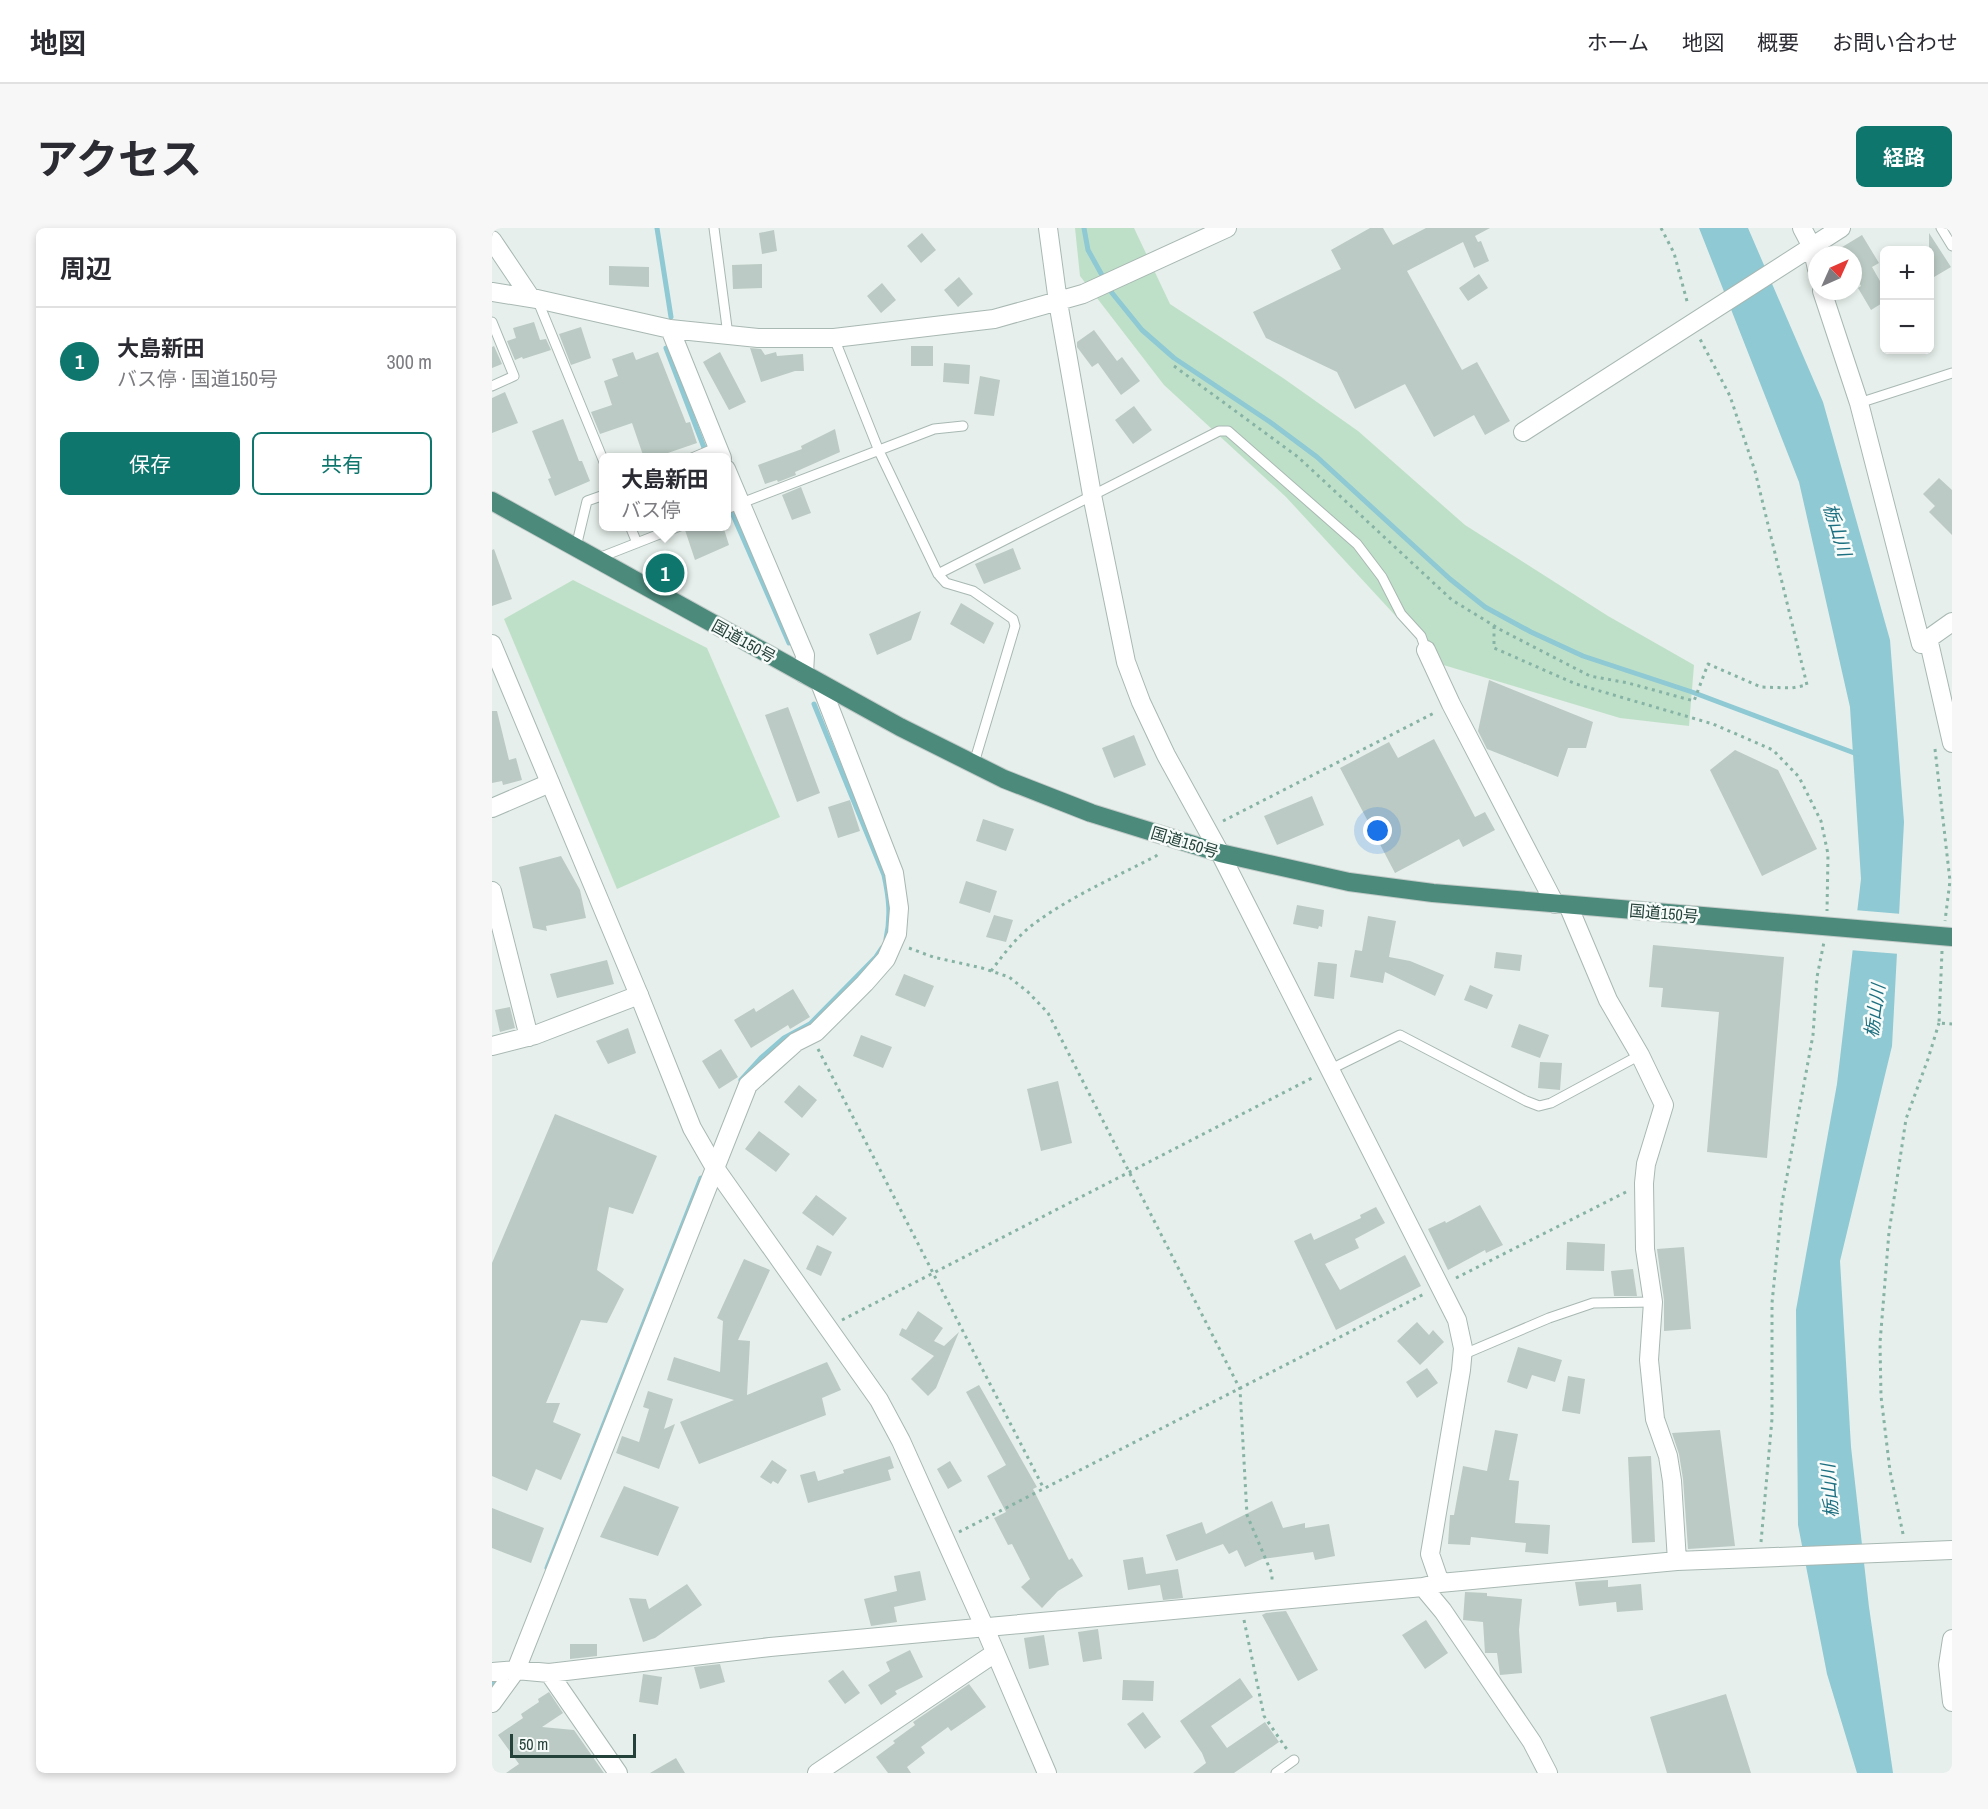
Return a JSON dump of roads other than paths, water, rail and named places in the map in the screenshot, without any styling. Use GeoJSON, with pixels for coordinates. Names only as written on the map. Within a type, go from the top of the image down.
{"type":"FeatureCollection","features":[{"type":"Feature","properties":{"kind":"highway","name":"国道150号"},"geometry":{"type":"LineString","coordinates":[[492,501],[900,727],[1005,779],[1091,813],[1172,839],[1275,867],[1348,882],[1433,893],[1947,937]]}},
{"type":"Feature","properties":{"kind":"street"},"geometry":{"type":"LineString","coordinates":[[1048,228],[1058,302],[1092,495],[1126,662],[1141,702],[1166,754],[1220,853],[1457,1320],[1462,1355],[1461,1370],[1430,1554],[1431,1585],[1449,1619],[1532,1742],[1548,1773]]}},
{"type":"Feature","properties":{"kind":"street"},"geometry":{"type":"LineString","coordinates":[[492,292],[670,329],[758,338],[834,338],[994,319],[1058,302],[1083,294],[1227,228]]}},
{"type":"Feature","properties":{"kind":"street"},"geometry":{"type":"LineString","coordinates":[[1802,228],[1805,251],[1808,256]]}},
{"type":"Feature","properties":{"kind":"street"},"geometry":{"type":"LineString","coordinates":[[1523,432],[1841,228]]}},
{"type":"Feature","properties":{"kind":"street"},"geometry":{"type":"LineString","coordinates":[[492,240],[534,299]]}},
{"type":"Feature","properties":{"kind":"street"},"geometry":{"type":"LineString","coordinates":[[1825,300],[1859,403],[1922,644],[1952,622]]}},
{"type":"Feature","properties":{"kind":"street"},"geometry":{"type":"LineString","coordinates":[[670,329],[720,452]]}},
{"type":"Feature","properties":{"kind":"street"},"geometry":{"type":"LineString","coordinates":[[492,1703],[516,1670],[748,1085],[795,1042],[816,1032],[866,983],[886,959],[897,934],[898,908],[894,873],[812,678],[805,656],[734,506]]}},
{"type":"Feature","properties":{"kind":"street"},"geometry":{"type":"LineString","coordinates":[[1928,638],[1952,743]]}},
{"type":"Feature","properties":{"kind":"street"},"geometry":{"type":"LineString","coordinates":[[492,644],[639,995],[692,1128],[715,1168],[879,1400],[902,1441],[1047,1773]]}},
{"type":"Feature","properties":{"kind":"street"},"geometry":{"type":"LineString","coordinates":[[1426,650],[1451,705],[1562,904],[1608,1000],[1640,1055],[1664,1105],[1646,1164],[1645,1250],[1653,1302],[1649,1360],[1654,1419],[1669,1464],[1677,1560]]}},
{"type":"Feature","properties":{"kind":"street"},"geometry":{"type":"LineString","coordinates":[[492,808],[550,783]]}},
{"type":"Feature","properties":{"kind":"street"},"geometry":{"type":"LineString","coordinates":[[492,891],[529,1037]]}},
{"type":"Feature","properties":{"kind":"street"},"geometry":{"type":"LineString","coordinates":[[492,1046],[529,1037],[639,995]]}},
{"type":"Feature","properties":{"kind":"street"},"geometry":{"type":"LineString","coordinates":[[492,1672],[516,1670],[549,1673],[770,1647],[1677,1560],[1952,1550]]}},
{"type":"Feature","properties":{"kind":"street"},"geometry":{"type":"LineString","coordinates":[[1952,1639],[1948,1665],[1952,1702]]}},
{"type":"Feature","properties":{"kind":"street"},"geometry":{"type":"LineString","coordinates":[[817,1773],[995,1653]]}},
{"type":"Feature","properties":{"kind":"street"},"geometry":{"type":"LineString","coordinates":[[549,1673],[618,1773]]}},
{"type":"Feature","properties":{"kind":"lane"},"geometry":{"type":"LineString","coordinates":[[714,228],[728,335]]}},
{"type":"Feature","properties":{"kind":"lane"},"geometry":{"type":"LineString","coordinates":[[1941,228],[1952,246]]}},
{"type":"Feature","properties":{"kind":"lane"},"geometry":{"type":"LineString","coordinates":[[534,299],[599,453]]}},
{"type":"Feature","properties":{"kind":"lane"},"geometry":{"type":"LineString","coordinates":[[492,322],[514,376],[492,386]]}},
{"type":"Feature","properties":{"kind":"lane"},"geometry":{"type":"LineString","coordinates":[[834,338],[879,451],[938,574],[946,583],[973,591],[1013,619],[1015,627],[974,763]]}},
{"type":"Feature","properties":{"kind":"lane"},"geometry":{"type":"LineString","coordinates":[[1859,403],[1952,373]]}},
{"type":"Feature","properties":{"kind":"lane"},"geometry":{"type":"LineString","coordinates":[[734,506],[934,429],[963,426]]}},
{"type":"Feature","properties":{"kind":"lane"},"geometry":{"type":"LineString","coordinates":[[938,574],[1219,431],[1228,431],[1357,544],[1382,577],[1401,614],[1421,636],[1426,650]]}},
{"type":"Feature","properties":{"kind":"lane"},"geometry":{"type":"LineString","coordinates":[[576,547],[587,501],[599,496]]}},
{"type":"Feature","properties":{"kind":"lane"},"geometry":{"type":"LineString","coordinates":[[632,531],[637,543]]}},
{"type":"Feature","properties":{"kind":"lane"},"geometry":{"type":"LineString","coordinates":[[596,559],[667,531]]}},
{"type":"Feature","properties":{"kind":"lane"},"geometry":{"type":"LineString","coordinates":[[1329,1070],[1400,1035],[1539,1106],[1551,1103],[1640,1055]]}},
{"type":"Feature","properties":{"kind":"lane"},"geometry":{"type":"LineString","coordinates":[[1462,1355],[1549,1318],[1593,1303],[1653,1302]]}},
{"type":"Feature","properties":{"kind":"lane"},"geometry":{"type":"LineString","coordinates":[[1276,1773],[1294,1760]]}},
{"type":"Feature","properties":{"kind":"water","name":"栃山川"},"geometry":{"type":"Polygon","coordinates":[[[1699,228],[1748,228],[1823,402],[1890,640],[1904,822],[1892,1046],[1840,1261],[1851,1447],[1869,1607],[1893,1773],[1857,1773],[1827,1674],[1798,1525],[1796,1310],[1837,1084],[1861,879],[1850,707],[1799,482],[1699,228]]]}},
{"type":"Feature","properties":{"kind":"waterway"},"geometry":{"type":"LineString","coordinates":[[657,228],[671,317]]}},
{"type":"Feature","properties":{"kind":"waterway"},"geometry":{"type":"LineString","coordinates":[[1084,228],[1088,250],[1112,293],[1142,330],[1174,358],[1270,422],[1317,457],[1450,579],[1485,607],[1583,656],[1692,692],[1857,754]]}},
{"type":"Feature","properties":{"kind":"waterway"},"geometry":{"type":"LineString","coordinates":[[666,348],[706,453]]}},
{"type":"Feature","properties":{"kind":"waterway"},"geometry":{"type":"LineString","coordinates":[[731,510],[789,643]]}},
{"type":"Feature","properties":{"kind":"waterway"},"geometry":{"type":"LineString","coordinates":[[814,704],[884,875],[889,907],[886,939]]}},
{"type":"Feature","properties":{"kind":"waterway"},"geometry":{"type":"LineString","coordinates":[[741,1080],[784,1038],[810,1024],[876,957],[882,948]]}},
{"type":"Feature","properties":{"kind":"waterway"},"geometry":{"type":"LineString","coordinates":[[547,1568],[701,1178]]}},
{"type":"Feature","properties":{"kind":"waterway"},"geometry":{"type":"LineString","coordinates":[[492,1686],[500,1675]]}},
{"type":"Feature","properties":{"kind":"place","name":"大島新田"},"geometry":{"type":"Point","coordinates":[665,573]}}]}
